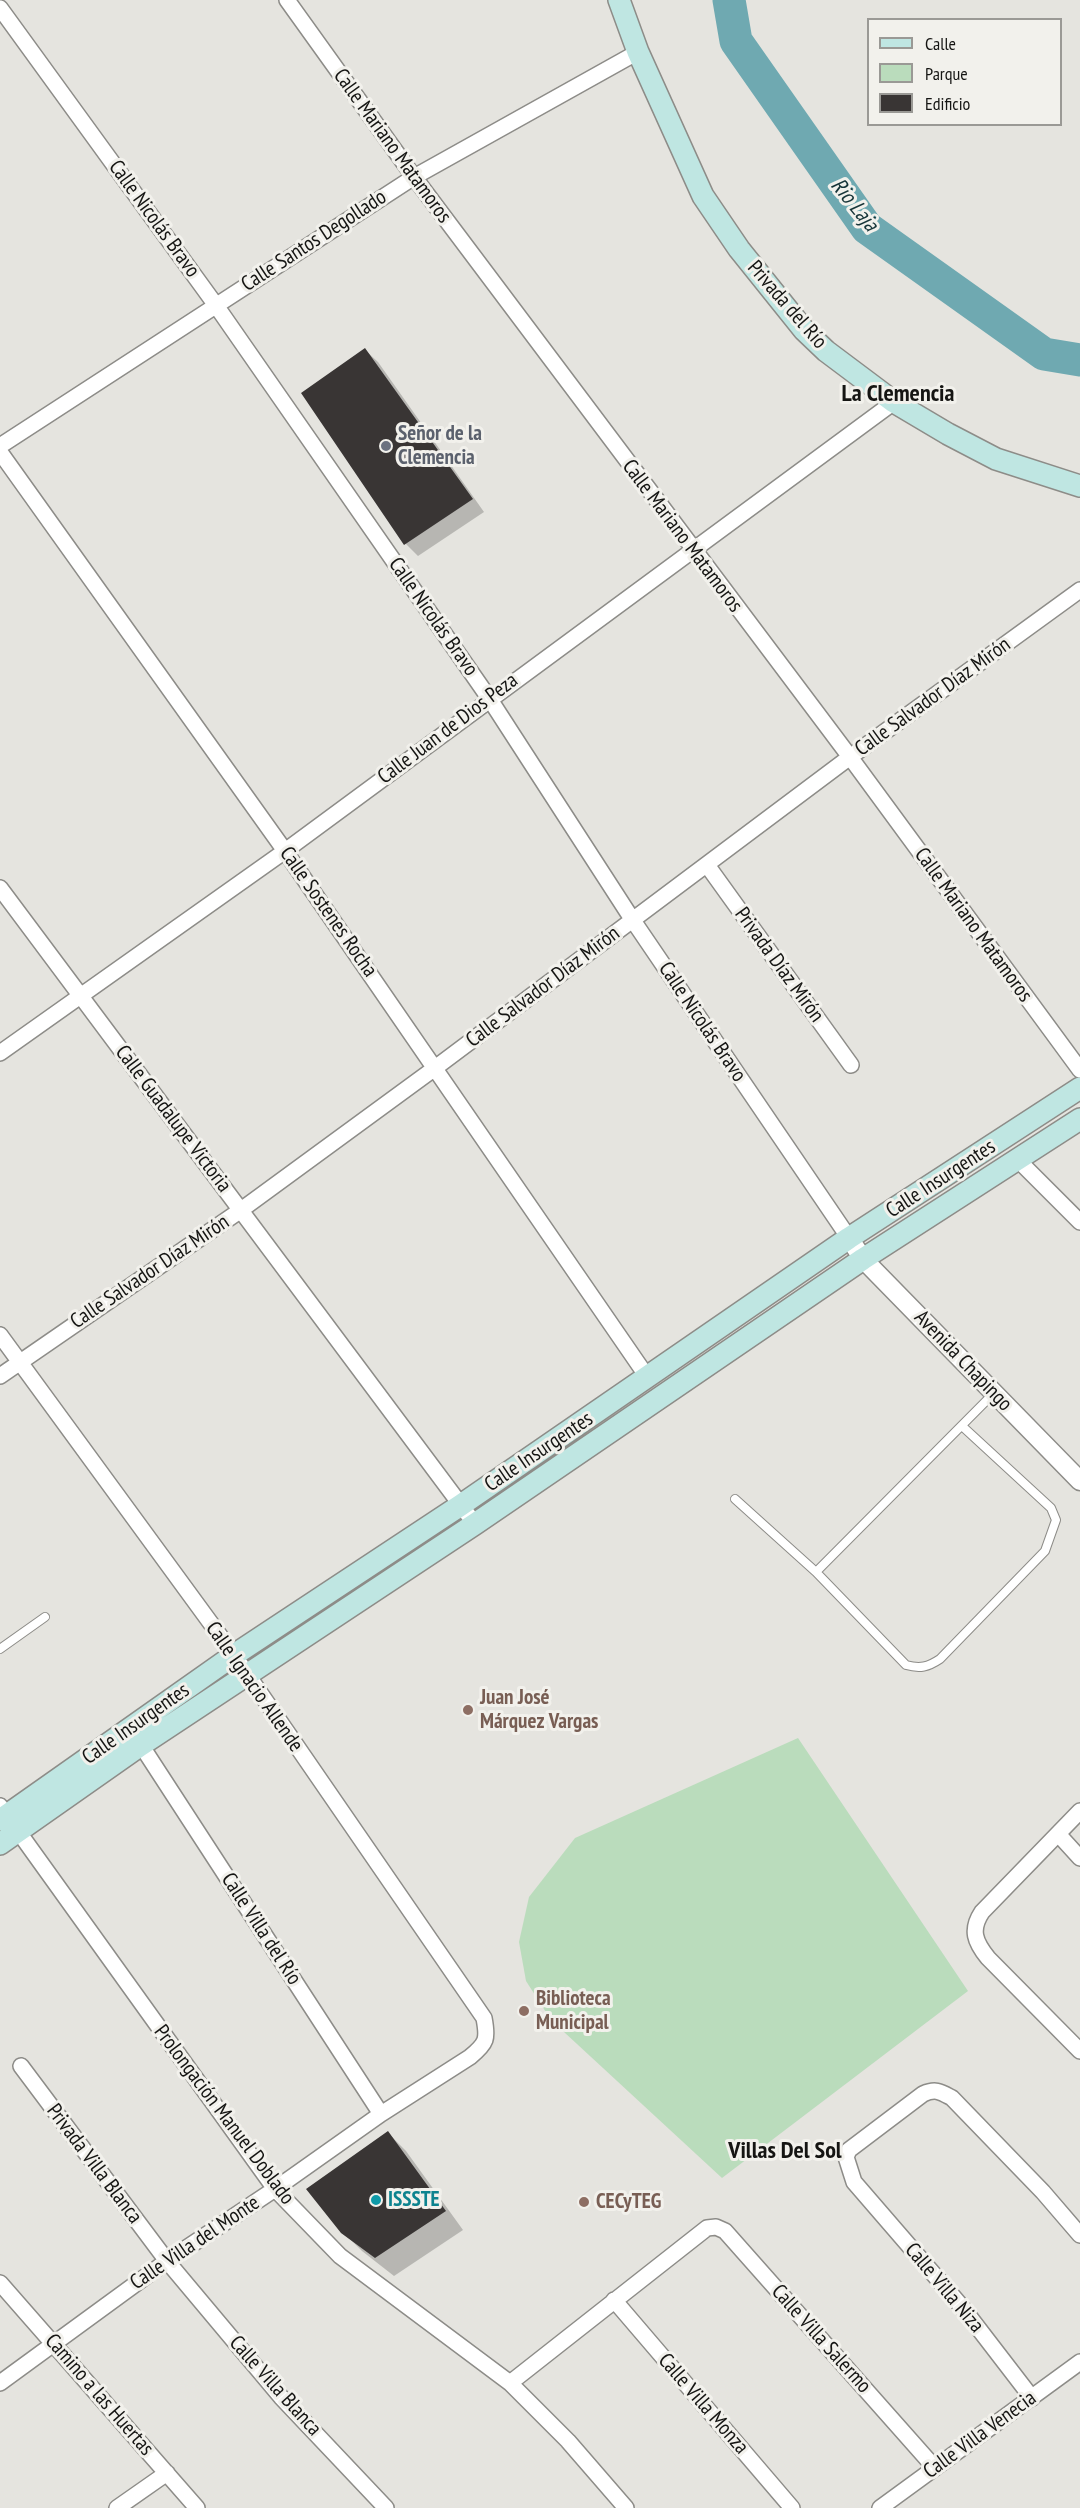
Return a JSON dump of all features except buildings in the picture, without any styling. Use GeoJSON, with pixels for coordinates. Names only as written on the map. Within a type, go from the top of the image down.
{"type":"FeatureCollection","features":[{"type":"Feature","properties":{"kind":"main road","name":"Privada del Río"},"geometry":{"type":"LineString","coordinates":[[619,0],[638,52],[699,188],[739,249],[804,330],[826,351],[894,402],[996,459],[1077,490]]}},
{"type":"Feature","properties":{"kind":"main road","name":"Calle Insurgentes"},"geometry":{"type":"LineString","coordinates":[[0,1844],[6,1818],[234,1655],[461,1505],[849,1238],[1080,1088]]}},
{"type":"Feature","properties":{"kind":"main road","name":"Calle Insurgentes"},"geometry":{"type":"LineString","coordinates":[[6,1818],[141,1745],[475,1524],[863,1259],[1080,1119]]}},
{"type":"Feature","properties":{"kind":"street","name":"Calle Mariano Matamoros"},"geometry":{"type":"LineString","coordinates":[[287,0],[414,177],[850,758],[1080,1070]]}},
{"type":"Feature","properties":{"kind":"street","name":"Calle Nicolás Bravo"},"geometry":{"type":"LineString","coordinates":[[0,8],[216,304],[489,699],[632,919],[849,1238]]}},
{"type":"Feature","properties":{"kind":"street","name":"Calle Santos Degollado"},"geometry":{"type":"LineString","coordinates":[[0,446],[414,177],[638,52]]}},
{"type":"Feature","properties":{"kind":"street","name":"Calle Juan de Dios Peza"},"geometry":{"type":"LineString","coordinates":[[0,1053],[285,851],[894,402]]}},
{"type":"Feature","properties":{"kind":"street","name":"Calle Sostenes Rocha"},"geometry":{"type":"LineString","coordinates":[[0,452],[285,851],[648,1378]]}},
{"type":"Feature","properties":{"kind":"street","name":"Calle Salvador Díaz Mirón"},"geometry":{"type":"LineString","coordinates":[[0,1376],[241,1210],[1080,590]]}},
{"type":"Feature","properties":{"kind":"street","name":"Privada Díaz Mirón"},"geometry":{"type":"LineString","coordinates":[[707,865],[851,1065]]}},
{"type":"Feature","properties":{"kind":"street","name":"Calle Guadalupe Victoria"},"geometry":{"type":"LineString","coordinates":[[0,888],[475,1524]]}},
{"type":"Feature","properties":{"kind":"street"},"geometry":{"type":"LineString","coordinates":[[1018,1160],[1080,1222]]}},
{"type":"Feature","properties":{"kind":"street","name":"Avenida Chapingo"},"geometry":{"type":"LineString","coordinates":[[849,1238],[863,1259],[1080,1481]]}},
{"type":"Feature","properties":{"kind":"street","name":"Calle Ignacio Allende"},"geometry":{"type":"LineString","coordinates":[[0,1335],[234,1655],[484,2018],[487,2033],[482,2048]]}},
{"type":"Feature","properties":{"kind":"street","name":"Calle Villa del Río"},"geometry":{"type":"LineString","coordinates":[[141,1745],[381,2114]]}},
{"type":"Feature","properties":{"kind":"street"},"geometry":{"type":"LineString","coordinates":[[1080,1811],[982,1912],[975,1922],[974,1933],[979,1947],[988,1958],[1080,2051]]}},
{"type":"Feature","properties":{"kind":"street","name":"Prolongación Manuel Doblado"},"geometry":{"type":"LineString","coordinates":[[6,1818],[275,2189],[340,2256],[510,2383],[568,2441],[626,2508]]}},
{"type":"Feature","properties":{"kind":"street"},"geometry":{"type":"LineString","coordinates":[[1059,1835],[1080,1858]]}},
{"type":"Feature","properties":{"kind":"street","name":"Calle Villa del Monte"},"geometry":{"type":"LineString","coordinates":[[0,2383],[53,2342],[167,2261],[275,2189],[381,2114],[482,2048]]}},
{"type":"Feature","properties":{"kind":"street","name":"Privada Villa Blanca"},"geometry":{"type":"LineString","coordinates":[[21,2066],[167,2261]]}},
{"type":"Feature","properties":{"kind":"street","name":"Calle Villa Niza"},"geometry":{"type":"LineString","coordinates":[[1032,2398],[962,2307],[854,2182],[846,2157],[849,2150],[923,2094],[933,2090],[952,2098],[1043,2192],[1080,2235]]}},
{"type":"Feature","properties":{"kind":"street","name":"Calle Villa Salermo"},"geometry":{"type":"LineString","coordinates":[[614,2300],[707,2228],[716,2226],[725,2231],[935,2468]]}},
{"type":"Feature","properties":{"kind":"street","name":"Calle Villa Blanca"},"geometry":{"type":"LineString","coordinates":[[167,2261],[281,2397],[386,2508]]}},
{"type":"Feature","properties":{"kind":"street","name":"Camino a las Huertas"},"geometry":{"type":"LineString","coordinates":[[0,2283],[197,2508]]}},
{"type":"Feature","properties":{"kind":"street"},"geometry":{"type":"LineString","coordinates":[[510,2383],[614,2300]]}},
{"type":"Feature","properties":{"kind":"street","name":"Calle Villa Monza"},"geometry":{"type":"LineString","coordinates":[[614,2300],[792,2508]]}},
{"type":"Feature","properties":{"kind":"street","name":"Calle Villa Venecia"},"geometry":{"type":"LineString","coordinates":[[880,2508],[1080,2362]]}},
{"type":"Feature","properties":{"kind":"street"},"geometry":{"type":"LineString","coordinates":[[117,2508],[167,2473]]}},
{"type":"Feature","properties":{"kind":"lane"},"geometry":{"type":"LineString","coordinates":[[816,1572],[994,1393]]}},
{"type":"Feature","properties":{"kind":"lane"},"geometry":{"type":"LineString","coordinates":[[735,1499],[816,1572],[906,1665],[918,1668],[930,1666],[940,1659],[1045,1551],[1056,1520],[1052,1508],[962,1426]]}},
{"type":"Feature","properties":{"kind":"lane"},"geometry":{"type":"LineString","coordinates":[[0,1649],[45,1617]]}},
{"type":"Feature","properties":{"kind":"green space"},"geometry":{"type":"Polygon","coordinates":[[[798,1738],[968,1991],[722,2178],[551,2020],[526,1981],[519,1942],[529,1897],[575,1838],[798,1738]]]}},
{"type":"Feature","properties":{"kind":"waterway","name":"Rio Laja"},"geometry":{"type":"LineString","coordinates":[[729,0],[736,41],[867,228],[1044,354],[1080,360]]}},
{"type":"Feature","properties":{"kind":"place","name":"Señor de la Clemencia"},"geometry":{"type":"Point","coordinates":[386,446]}},
{"type":"Feature","properties":{"kind":"place","name":"Juan José Márquez Vargas"},"geometry":{"type":"Point","coordinates":[468,1710]}},
{"type":"Feature","properties":{"kind":"place","name":"Biblioteca Municipal"},"geometry":{"type":"Point","coordinates":[524,2011]}},
{"type":"Feature","properties":{"kind":"place","name":"ISSSTE"},"geometry":{"type":"Point","coordinates":[376,2200]}},
{"type":"Feature","properties":{"kind":"place","name":"CECyTEG"},"geometry":{"type":"Point","coordinates":[584,2202]}},
{"type":"Feature","properties":{"kind":"district","name":"La Clemencia"},"geometry":{"type":"Point","coordinates":[898,394]}},
{"type":"Feature","properties":{"kind":"district","name":"Villas Del Sol"},"geometry":{"type":"Point","coordinates":[785,2151]}}]}
